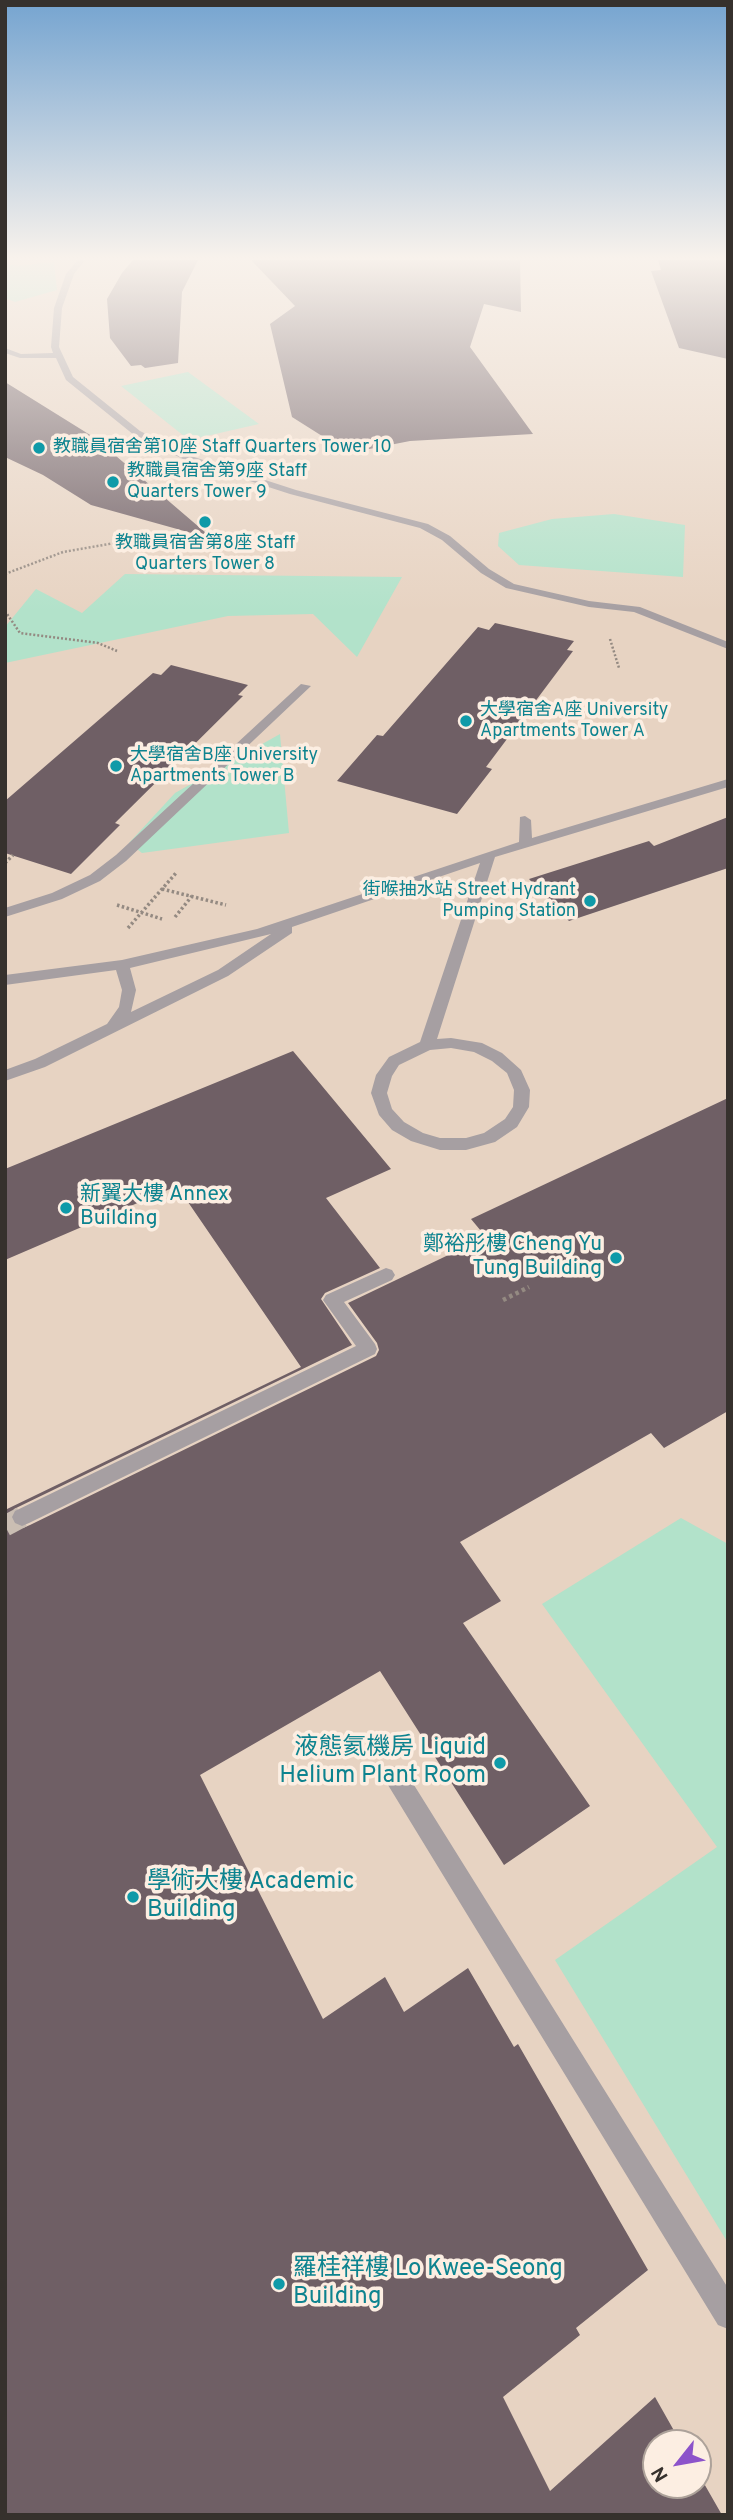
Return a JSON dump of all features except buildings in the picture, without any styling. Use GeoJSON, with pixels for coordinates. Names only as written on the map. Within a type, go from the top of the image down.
{"type":"FeatureCollection","features":[{"type":"Feature","properties":{"kind":"street"},"geometry":{"type":"LineString","coordinates":[[69,378],[137,433],[188,458],[293,492],[424,526],[446,538],[485,571],[510,586],[589,604],[636,609],[676,622],[728,646]]}},
{"type":"Feature","properties":{"kind":"street"},"geometry":{"type":"LineString","coordinates":[[5,913],[95,878],[305,686]]}},
{"type":"Feature","properties":{"kind":"street"},"geometry":{"type":"LineString","coordinates":[[5,980],[122,965],[260,933],[489,855],[728,783]]}},
{"type":"Feature","properties":{"kind":"street"},"geometry":{"type":"LineString","coordinates":[[525,820],[526,844]]}},
{"type":"Feature","properties":{"kind":"street"},"geometry":{"type":"LineString","coordinates":[[427,1045],[451,1043],[477,1047],[497,1057],[513,1070],[522,1090],[521,1107],[511,1124],[489,1138],[466,1144],[440,1144],[417,1137],[398,1126],[385,1111],[379,1093],[383,1075],[394,1061],[427,1045],[489,855]]}},
{"type":"Feature","properties":{"kind":"street"},"geometry":{"type":"LineString","coordinates":[[5,1076],[40,1063],[223,973],[305,918]]}},
{"type":"Feature","properties":{"kind":"street"},"geometry":{"type":"LineString","coordinates":[[112,1026],[126,1008],[129,990],[122,965]]}},
{"type":"Feature","properties":{"kind":"street"},"geometry":{"type":"LineString","coordinates":[[22,1517],[368,1349],[332,1300],[386,1275]]}},
{"type":"Feature","properties":{"kind":"street"},"geometry":{"type":"LineString","coordinates":[[396,1777],[728,2315]]}},
{"type":"Feature","properties":{"kind":"path"},"geometry":{"type":"LineString","coordinates":[[5,574],[63,552],[155,536]]}},
{"type":"Feature","properties":{"kind":"path"},"geometry":{"type":"LineString","coordinates":[[5,611],[20,633],[98,643],[117,651]]}},
{"type":"Feature","properties":{"kind":"path"},"geometry":{"type":"LineString","coordinates":[[5,863],[13,855]]}},
{"type":"Feature","properties":{"kind":"path"},"geometry":{"type":"LineString","coordinates":[[162,888],[229,906]]}},
{"type":"Feature","properties":{"kind":"path"},"geometry":{"type":"LineString","coordinates":[[110,903],[172,922],[192,896]]}},
{"type":"Feature","properties":{"kind":"path"},"geometry":{"type":"LineString","coordinates":[[503,1300],[529,1287]]}},
{"type":"Feature","properties":{"kind":"shaded area"},"geometry":{"type":"Polygon","coordinates":[[[5,378],[728,378],[728,2515],[5,2515],[5,378]]]}},
{"type":"Feature","properties":{"kind":"green space"},"geometry":{"type":"Polygon","coordinates":[[[161,378],[196,378],[259,424],[189,440],[121,386],[161,378]]]}},
{"type":"Feature","properties":{"kind":"green space"},"geometry":{"type":"Polygon","coordinates":[[[614,514],[685,525],[683,577],[519,565],[498,546],[499,533],[552,519],[614,514]]]}},
{"type":"Feature","properties":{"kind":"green space"},"geometry":{"type":"Polygon","coordinates":[[[125,574],[402,577],[357,657],[313,614],[228,616],[5,663],[5,627],[36,589],[82,613],[125,574]]]}},
{"type":"Feature","properties":{"kind":"green space"},"geometry":{"type":"Polygon","coordinates":[[[280,734],[289,833],[142,853],[129,843],[175,793],[280,734]]]}},
{"type":"Feature","properties":{"kind":"green space"},"geometry":{"type":"Polygon","coordinates":[[[681,1518],[728,1544],[728,2243],[555,1960],[717,1847],[542,1604],[681,1518]]]}},
{"type":"Feature","properties":{"kind":"tunnel"},"geometry":{"type":"LineString","coordinates":[[5,1526],[22,1517]]}},
{"type":"Feature","properties":{"kind":"place","name":"教職員宿舍第10座 Staff Quarters Tower 10"},"geometry":{"type":"Point","coordinates":[39,448]}},
{"type":"Feature","properties":{"kind":"place","name":"教職員宿舍第9座 Staff Quarters Tower 9"},"geometry":{"type":"Point","coordinates":[113,482]}},
{"type":"Feature","properties":{"kind":"place","name":"教職員宿舍第8座 Staff Quarters Tower 8"},"geometry":{"type":"Point","coordinates":[205,522]}},
{"type":"Feature","properties":{"kind":"place","name":"大學宿舍A座 University Apartments Tower A"},"geometry":{"type":"Point","coordinates":[466,721]}},
{"type":"Feature","properties":{"kind":"place","name":"大學宿舍B座 University Apartments Tower B"},"geometry":{"type":"Point","coordinates":[116,766]}},
{"type":"Feature","properties":{"kind":"place","name":"街喉抽水站 Street Hydrant Pumping Station"},"geometry":{"type":"Point","coordinates":[590,901]}},
{"type":"Feature","properties":{"kind":"place","name":"新翼大樓 Annex Building"},"geometry":{"type":"Point","coordinates":[66,1208]}},
{"type":"Feature","properties":{"kind":"place","name":"鄭裕彤樓 Cheng Yu Tung Building"},"geometry":{"type":"Point","coordinates":[616,1258]}},
{"type":"Feature","properties":{"kind":"place","name":"液態氦機房 Liquid Helium Plant Room"},"geometry":{"type":"Point","coordinates":[500,1763]}},
{"type":"Feature","properties":{"kind":"place","name":"學術大樓 Academic Building"},"geometry":{"type":"Point","coordinates":[133,1897]}},
{"type":"Feature","properties":{"kind":"place","name":"羅桂祥樓 Lo Kwee-Seong Building"},"geometry":{"type":"Point","coordinates":[279,2284]}}]}
